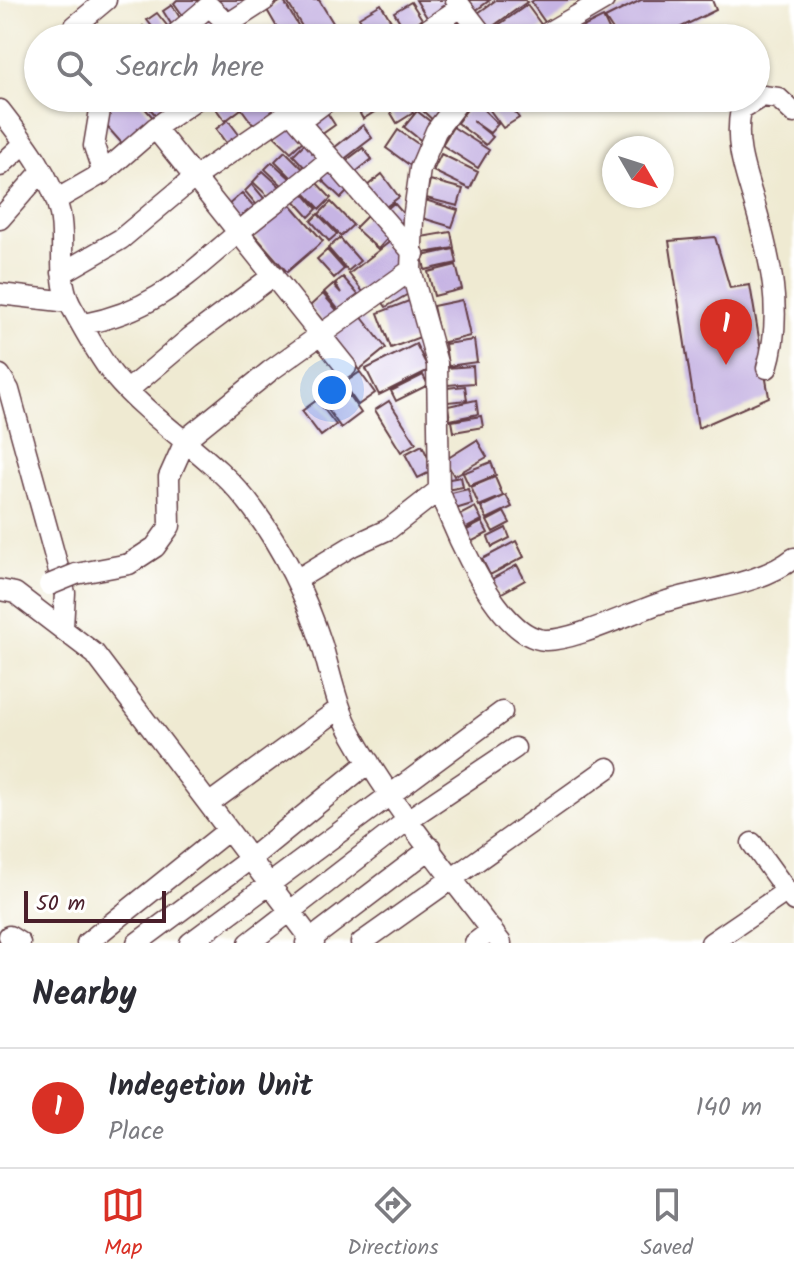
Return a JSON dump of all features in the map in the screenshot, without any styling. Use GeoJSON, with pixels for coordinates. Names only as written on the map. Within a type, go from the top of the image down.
{"type":"FeatureCollection","features":[{"type":"Feature","properties":{"kind":"street"},"geometry":{"type":"LineString","coordinates":[[76,24],[106,0]]}},
{"type":"Feature","properties":{"kind":"street"},"geometry":{"type":"LineString","coordinates":[[562,24],[602,0]]}},
{"type":"Feature","properties":{"kind":"street"},"geometry":{"type":"LineString","coordinates":[[185,24],[207,3],[226,24]]}},
{"type":"Feature","properties":{"kind":"street"},"geometry":{"type":"LineString","coordinates":[[238,24],[255,3]]}},
{"type":"Feature","properties":{"kind":"street"},"geometry":{"type":"LineString","coordinates":[[433,24],[459,3],[475,24]]}},
{"type":"Feature","properties":{"kind":"street"},"geometry":{"type":"LineString","coordinates":[[770,97],[778,98],[794,113]]}},
{"type":"Feature","properties":{"kind":"street"},"geometry":{"type":"LineString","coordinates":[[0,110],[42,171],[56,200],[61,217],[62,273],[69,302],[113,375],[152,413],[186,439],[252,507],[290,563],[321,643],[339,709],[369,762],[453,877],[489,939]]}},
{"type":"Feature","properties":{"kind":"street"},"geometry":{"type":"LineString","coordinates":[[100,112],[94,146],[103,173]]}},
{"type":"Feature","properties":{"kind":"street"},"geometry":{"type":"LineString","coordinates":[[56,200],[103,173],[178,112]]}},
{"type":"Feature","properties":{"kind":"street"},"geometry":{"type":"LineString","coordinates":[[62,273],[121,239],[195,177],[288,112]]}},
{"type":"Feature","properties":{"kind":"street"},"geometry":{"type":"LineString","coordinates":[[293,112],[413,262]]}},
{"type":"Feature","properties":{"kind":"street"},"geometry":{"type":"LineString","coordinates":[[450,112],[436,131],[420,169],[413,219],[413,262],[437,363],[439,490],[458,542],[495,599],[518,627],[536,638],[547,640],[567,636],[666,601],[790,568]]}},
{"type":"Feature","properties":{"kind":"street"},"geometry":{"type":"LineString","coordinates":[[740,112],[736,135],[764,236],[776,306],[774,346],[767,368]]}},
{"type":"Feature","properties":{"kind":"street"},"geometry":{"type":"LineString","coordinates":[[155,128],[346,367]]}},
{"type":"Feature","properties":{"kind":"street"},"geometry":{"type":"LineString","coordinates":[[0,166],[24,144]]}},
{"type":"Feature","properties":{"kind":"street"},"geometry":{"type":"LineString","coordinates":[[84,324],[140,306],[191,276],[239,231],[330,159]]}},
{"type":"Feature","properties":{"kind":"street"},"geometry":{"type":"LineString","coordinates":[[0,219],[42,171]]}},
{"type":"Feature","properties":{"kind":"street"},"geometry":{"type":"LineString","coordinates":[[29,603],[49,585],[76,574],[129,564],[143,558],[165,537],[172,516],[169,477],[186,439],[413,262]]}},
{"type":"Feature","properties":{"kind":"street"},"geometry":{"type":"LineString","coordinates":[[128,390],[191,337],[274,275]]}},
{"type":"Feature","properties":{"kind":"street"},"geometry":{"type":"LineString","coordinates":[[0,295],[69,302]]}},
{"type":"Feature","properties":{"kind":"street"},"geometry":{"type":"LineString","coordinates":[[0,375],[9,390],[65,593],[69,632]]}},
{"type":"Feature","properties":{"kind":"street"},"geometry":{"type":"LineString","coordinates":[[296,580],[352,546],[389,529],[439,490]]}},
{"type":"Feature","properties":{"kind":"street"},"geometry":{"type":"LineString","coordinates":[[0,590],[15,593],[95,654],[210,803],[227,831],[310,942],[431,848]]}},
{"type":"Feature","properties":{"kind":"street"},"geometry":{"type":"LineString","coordinates":[[210,803],[339,709]]}},
{"type":"Feature","properties":{"kind":"street"},"geometry":{"type":"LineString","coordinates":[[190,943],[502,712]]}},
{"type":"Feature","properties":{"kind":"street"},"geometry":{"type":"LineString","coordinates":[[249,943],[409,819],[515,748]]}},
{"type":"Feature","properties":{"kind":"street"},"geometry":{"type":"LineString","coordinates":[[137,943],[250,859],[369,762]]}},
{"type":"Feature","properties":{"kind":"street"},"geometry":{"type":"LineString","coordinates":[[361,943],[608,768]]}},
{"type":"Feature","properties":{"kind":"street"},"geometry":{"type":"LineString","coordinates":[[87,943],[227,831]]}},
{"type":"Feature","properties":{"kind":"street"},"geometry":{"type":"LineString","coordinates":[[711,943],[790,896],[752,843]]}},
{"type":"Feature","properties":{"kind":"building"},"geometry":{"type":"Polygon","coordinates":[[[177,0],[198,0],[201,5],[184,17],[174,3],[177,0]]]}},
{"type":"Feature","properties":{"kind":"building"},"geometry":{"type":"Polygon","coordinates":[[[213,0],[242,0],[244,3],[225,17],[213,0]]]}},
{"type":"Feature","properties":{"kind":"building"},"geometry":{"type":"Polygon","coordinates":[[[283,0],[297,24],[275,24],[267,10],[283,0]]]}},
{"type":"Feature","properties":{"kind":"building"},"geometry":{"type":"Polygon","coordinates":[[[286,0],[319,0],[334,24],[301,24],[286,0]]]}},
{"type":"Feature","properties":{"kind":"building"},"geometry":{"type":"Polygon","coordinates":[[[416,0],[444,0],[448,6],[428,19],[416,0]]]}},
{"type":"Feature","properties":{"kind":"building"},"geometry":{"type":"Polygon","coordinates":[[[467,0],[490,0],[475,11],[467,0]]]}},
{"type":"Feature","properties":{"kind":"building"},"geometry":{"type":"Polygon","coordinates":[[[496,0],[527,2],[496,24],[486,24],[478,13],[496,0]]]}},
{"type":"Feature","properties":{"kind":"building"},"geometry":{"type":"Polygon","coordinates":[[[534,0],[582,0],[548,24],[531,2],[534,0]]]}},
{"type":"Feature","properties":{"kind":"building"},"geometry":{"type":"Polygon","coordinates":[[[641,0],[712,0],[716,10],[688,24],[609,24],[605,18],[641,0]]]}},
{"type":"Feature","properties":{"kind":"building"},"geometry":{"type":"Polygon","coordinates":[[[411,2],[422,19],[414,24],[401,24],[394,12],[411,2]]]}},
{"type":"Feature","properties":{"kind":"building"},"geometry":{"type":"Polygon","coordinates":[[[381,4],[393,24],[363,24],[359,17],[381,4]]]}},
{"type":"Feature","properties":{"kind":"building"},"geometry":{"type":"Polygon","coordinates":[[[172,5],[182,21],[171,24],[163,11],[172,5]]]}},
{"type":"Feature","properties":{"kind":"building"},"geometry":{"type":"Polygon","coordinates":[[[527,5],[541,24],[500,24],[527,5]]]}},
{"type":"Feature","properties":{"kind":"building"},"geometry":{"type":"Polygon","coordinates":[[[157,13],[166,24],[150,24],[147,20],[157,13]]]}},
{"type":"Feature","properties":{"kind":"building"},"geometry":{"type":"Polygon","coordinates":[[[207,14],[214,24],[192,24],[207,14]]]}},
{"type":"Feature","properties":{"kind":"building"},"geometry":{"type":"Polygon","coordinates":[[[603,17],[606,24],[589,24],[603,17]]]}},
{"type":"Feature","properties":{"kind":"building"},"geometry":{"type":"Polygon","coordinates":[[[104,112],[148,112],[156,121],[126,148],[102,121],[104,112]]]}},
{"type":"Feature","properties":{"kind":"building"},"geometry":{"type":"Polygon","coordinates":[[[153,112],[170,112],[160,120],[153,112]]]}},
{"type":"Feature","properties":{"kind":"building"},"geometry":{"type":"Polygon","coordinates":[[[218,112],[237,112],[225,121],[218,112]]]}},
{"type":"Feature","properties":{"kind":"building"},"geometry":{"type":"Polygon","coordinates":[[[244,112],[281,112],[257,130],[244,112]]]}},
{"type":"Feature","properties":{"kind":"building"},"geometry":{"type":"Polygon","coordinates":[[[327,112],[335,125],[318,137],[309,123],[327,112]]]}},
{"type":"Feature","properties":{"kind":"building"},"geometry":{"type":"Polygon","coordinates":[[[359,112],[374,112],[363,119],[359,112]]]}},
{"type":"Feature","properties":{"kind":"building"},"geometry":{"type":"Polygon","coordinates":[[[390,112],[412,112],[413,113],[397,123],[390,112]]]}},
{"type":"Feature","properties":{"kind":"building"},"geometry":{"type":"Polygon","coordinates":[[[416,112],[436,126],[423,142],[404,127],[416,112]]]}},
{"type":"Feature","properties":{"kind":"building"},"geometry":{"type":"Polygon","coordinates":[[[424,112],[446,112],[436,123],[424,112]]]}},
{"type":"Feature","properties":{"kind":"building"},"geometry":{"type":"Polygon","coordinates":[[[465,112],[486,112],[498,124],[490,133],[473,121],[493,137],[486,145],[457,123],[465,112]]]}},
{"type":"Feature","properties":{"kind":"building"},"geometry":{"type":"Polygon","coordinates":[[[491,112],[515,112],[519,118],[503,128],[491,112]]]}},
{"type":"Feature","properties":{"kind":"building"},"geometry":{"type":"Polygon","coordinates":[[[286,118],[306,138],[291,152],[271,133],[286,118]]]}},
{"type":"Feature","properties":{"kind":"building"},"geometry":{"type":"Polygon","coordinates":[[[228,120],[243,140],[231,150],[216,129],[228,120]]]}},
{"type":"Feature","properties":{"kind":"building"},"geometry":{"type":"Polygon","coordinates":[[[363,125],[372,138],[343,160],[334,148],[363,125]]]}},
{"type":"Feature","properties":{"kind":"building"},"geometry":{"type":"Polygon","coordinates":[[[453,127],[489,150],[478,168],[442,145],[453,127]]]}},
{"type":"Feature","properties":{"kind":"building"},"geometry":{"type":"Polygon","coordinates":[[[398,130],[424,148],[411,166],[386,148],[398,130]]]}},
{"type":"Feature","properties":{"kind":"building"},"geometry":{"type":"Polygon","coordinates":[[[308,140],[325,159],[310,173],[293,155],[308,140]]]}},
{"type":"Feature","properties":{"kind":"building"},"geometry":{"type":"Polygon","coordinates":[[[363,148],[372,159],[352,175],[343,163],[363,148]]]}},
{"type":"Feature","properties":{"kind":"building"},"geometry":{"type":"Polygon","coordinates":[[[285,151],[308,174],[298,184],[275,161],[285,151]]]}},
{"type":"Feature","properties":{"kind":"building"},"geometry":{"type":"Polygon","coordinates":[[[441,154],[478,172],[470,189],[433,171],[441,154]]]}},
{"type":"Feature","properties":{"kind":"building"},"geometry":{"type":"Polygon","coordinates":[[[272,162],[293,181],[286,189],[265,169],[272,162]]]}},
{"type":"Feature","properties":{"kind":"building"},"geometry":{"type":"Polygon","coordinates":[[[326,167],[350,189],[341,198],[318,176],[326,167]]]}},
{"type":"Feature","properties":{"kind":"building"},"geometry":{"type":"Polygon","coordinates":[[[263,171],[285,191],[274,202],[253,182],[263,171]]]}},
{"type":"Feature","properties":{"kind":"building"},"geometry":{"type":"Polygon","coordinates":[[[382,174],[399,197],[379,212],[362,190],[382,174]]]}},
{"type":"Feature","properties":{"kind":"building"},"geometry":{"type":"Polygon","coordinates":[[[430,180],[463,189],[458,206],[426,198],[430,180]]]}},
{"type":"Feature","properties":{"kind":"building"},"geometry":{"type":"Polygon","coordinates":[[[315,181],[331,198],[320,209],[304,192],[315,181]]]}},
{"type":"Feature","properties":{"kind":"building"},"geometry":{"type":"Polygon","coordinates":[[[252,184],[268,203],[260,209],[245,191],[252,184]]]}},
{"type":"Feature","properties":{"kind":"building"},"geometry":{"type":"Polygon","coordinates":[[[301,190],[317,209],[309,217],[292,198],[301,190]]]}},
{"type":"Feature","properties":{"kind":"building"},"geometry":{"type":"Polygon","coordinates":[[[242,193],[258,211],[243,224],[227,206],[242,193]]]}},
{"type":"Feature","properties":{"kind":"building"},"geometry":{"type":"Polygon","coordinates":[[[425,200],[458,210],[452,227],[419,217],[425,200]]]}},
{"type":"Feature","properties":{"kind":"building"},"geometry":{"type":"Polygon","coordinates":[[[288,201],[323,241],[287,272],[252,232],[288,201]]]}},
{"type":"Feature","properties":{"kind":"building"},"geometry":{"type":"Polygon","coordinates":[[[331,202],[353,225],[341,236],[319,214],[331,202]]]}},
{"type":"Feature","properties":{"kind":"building"},"geometry":{"type":"Polygon","coordinates":[[[394,203],[407,218],[393,230],[380,215],[394,203]]]}},
{"type":"Feature","properties":{"kind":"building"},"geometry":{"type":"Polygon","coordinates":[[[318,214],[337,234],[329,241],[311,221],[318,214]]]}},
{"type":"Feature","properties":{"kind":"building"},"geometry":{"type":"Polygon","coordinates":[[[368,215],[390,236],[378,249],[355,228],[368,215]]]}},
{"type":"Feature","properties":{"kind":"building"},"geometry":{"type":"Polygon","coordinates":[[[451,232],[454,248],[423,253],[421,237],[451,232]]]}},
{"type":"Feature","properties":{"kind":"building"},"geometry":{"type":"Polygon","coordinates":[[[715,237],[730,288],[750,285],[769,397],[698,428],[669,241],[715,237]]]}},
{"type":"Feature","properties":{"kind":"building"},"geometry":{"type":"Polygon","coordinates":[[[340,238],[360,261],[348,271],[328,248],[340,238]]]}},
{"type":"Feature","properties":{"kind":"building"},"geometry":{"type":"Polygon","coordinates":[[[392,240],[410,263],[367,297],[349,274],[392,240]]]}},
{"type":"Feature","properties":{"kind":"building"},"geometry":{"type":"Polygon","coordinates":[[[454,249],[457,263],[425,270],[422,256],[454,249]]]}},
{"type":"Feature","properties":{"kind":"building"},"geometry":{"type":"Polygon","coordinates":[[[327,250],[344,269],[334,278],[317,259],[327,250]]]}},
{"type":"Feature","properties":{"kind":"building"},"geometry":{"type":"Polygon","coordinates":[[[456,265],[462,289],[434,296],[428,272],[456,265]]]}},
{"type":"Feature","properties":{"kind":"building"},"geometry":{"type":"Polygon","coordinates":[[[343,277],[362,299],[342,314],[324,292],[333,284],[341,293],[335,283],[343,277]]]}},
{"type":"Feature","properties":{"kind":"building"},"geometry":{"type":"Polygon","coordinates":[[[404,283],[410,293],[386,307],[380,298],[404,283]]]}},
{"type":"Feature","properties":{"kind":"building"},"geometry":{"type":"Polygon","coordinates":[[[323,294],[341,315],[328,327],[310,306],[323,294]]]}},
{"type":"Feature","properties":{"kind":"building"},"geometry":{"type":"Polygon","coordinates":[[[414,299],[428,334],[391,348],[378,313],[414,299]]]}},
{"type":"Feature","properties":{"kind":"building"},"geometry":{"type":"Polygon","coordinates":[[[462,300],[470,336],[441,343],[433,306],[462,300]]]}},
{"type":"Feature","properties":{"kind":"building"},"geometry":{"type":"Polygon","coordinates":[[[360,315],[386,348],[359,370],[333,336],[360,315]]]}},
{"type":"Feature","properties":{"kind":"building"},"geometry":{"type":"Polygon","coordinates":[[[474,340],[477,362],[448,366],[445,344],[474,340]]]}},
{"type":"Feature","properties":{"kind":"building"},"geometry":{"type":"Polygon","coordinates":[[[416,344],[429,370],[379,395],[366,369],[416,344]]]}},
{"type":"Feature","properties":{"kind":"building"},"geometry":{"type":"Polygon","coordinates":[[[473,366],[474,383],[447,385],[446,368],[473,366]]]}},
{"type":"Feature","properties":{"kind":"building"},"geometry":{"type":"Polygon","coordinates":[[[360,372],[375,393],[358,405],[343,384],[360,372]]]}},
{"type":"Feature","properties":{"kind":"building"},"geometry":{"type":"Polygon","coordinates":[[[423,375],[428,385],[396,401],[391,391],[423,375]]]}},
{"type":"Feature","properties":{"kind":"building"},"geometry":{"type":"Polygon","coordinates":[[[340,383],[361,413],[341,428],[319,397],[340,383]]]}},
{"type":"Feature","properties":{"kind":"building"},"geometry":{"type":"Polygon","coordinates":[[[465,386],[467,400],[448,402],[447,388],[465,386]]]}},
{"type":"Feature","properties":{"kind":"building"},"geometry":{"type":"Polygon","coordinates":[[[317,400],[336,425],[321,436],[302,411],[317,400]]]}},
{"type":"Feature","properties":{"kind":"building"},"geometry":{"type":"Polygon","coordinates":[[[476,400],[478,414],[450,420],[448,406],[476,400]]]}},
{"type":"Feature","properties":{"kind":"building"},"geometry":{"type":"Polygon","coordinates":[[[389,401],[416,443],[401,452],[375,410],[389,401]]]}},
{"type":"Feature","properties":{"kind":"building"},"geometry":{"type":"Polygon","coordinates":[[[481,416],[483,427],[454,432],[452,421],[481,416]]]}},
{"type":"Feature","properties":{"kind":"building"},"geometry":{"type":"Polygon","coordinates":[[[477,440],[487,457],[454,476],[445,460],[477,440]]]}},
{"type":"Feature","properties":{"kind":"building"},"geometry":{"type":"Polygon","coordinates":[[[422,445],[434,470],[418,478],[405,454],[422,445]]]}},
{"type":"Feature","properties":{"kind":"building"},"geometry":{"type":"Polygon","coordinates":[[[491,462],[496,475],[469,486],[463,473],[491,462]]]}},
{"type":"Feature","properties":{"kind":"building"},"geometry":{"type":"Polygon","coordinates":[[[461,477],[463,487],[446,490],[444,480],[461,477]]]}},
{"type":"Feature","properties":{"kind":"building"},"geometry":{"type":"Polygon","coordinates":[[[495,477],[503,496],[479,506],[471,487],[495,477]]]}},
{"type":"Feature","properties":{"kind":"building"},"geometry":{"type":"Polygon","coordinates":[[[468,489],[472,504],[452,510],[447,494],[468,489]]]}},
{"type":"Feature","properties":{"kind":"building"},"geometry":{"type":"Polygon","coordinates":[[[506,495],[512,507],[487,519],[481,507],[506,495]]]}},
{"type":"Feature","properties":{"kind":"building"},"geometry":{"type":"Polygon","coordinates":[[[475,507],[482,520],[457,533],[450,520],[475,507]]]}},
{"type":"Feature","properties":{"kind":"building"},"geometry":{"type":"Polygon","coordinates":[[[504,512],[510,523],[493,532],[487,521],[504,512]]]}},
{"type":"Feature","properties":{"kind":"building"},"geometry":{"type":"Polygon","coordinates":[[[482,522],[488,533],[469,543],[463,532],[482,522]]]}},
{"type":"Feature","properties":{"kind":"building"},"geometry":{"type":"Polygon","coordinates":[[[506,528],[510,538],[492,547],[488,537],[506,528]]]}},
{"type":"Feature","properties":{"kind":"building"},"geometry":{"type":"Polygon","coordinates":[[[516,541],[524,557],[490,575],[482,559],[516,541]]]}},
{"type":"Feature","properties":{"kind":"building"},"geometry":{"type":"Polygon","coordinates":[[[517,565],[525,580],[500,594],[492,579],[517,565]]]}},
{"type":"Feature","properties":{"kind":"place","name":"Indegetion Unit"},"geometry":{"type":"Point","coordinates":[726,365]}}]}
